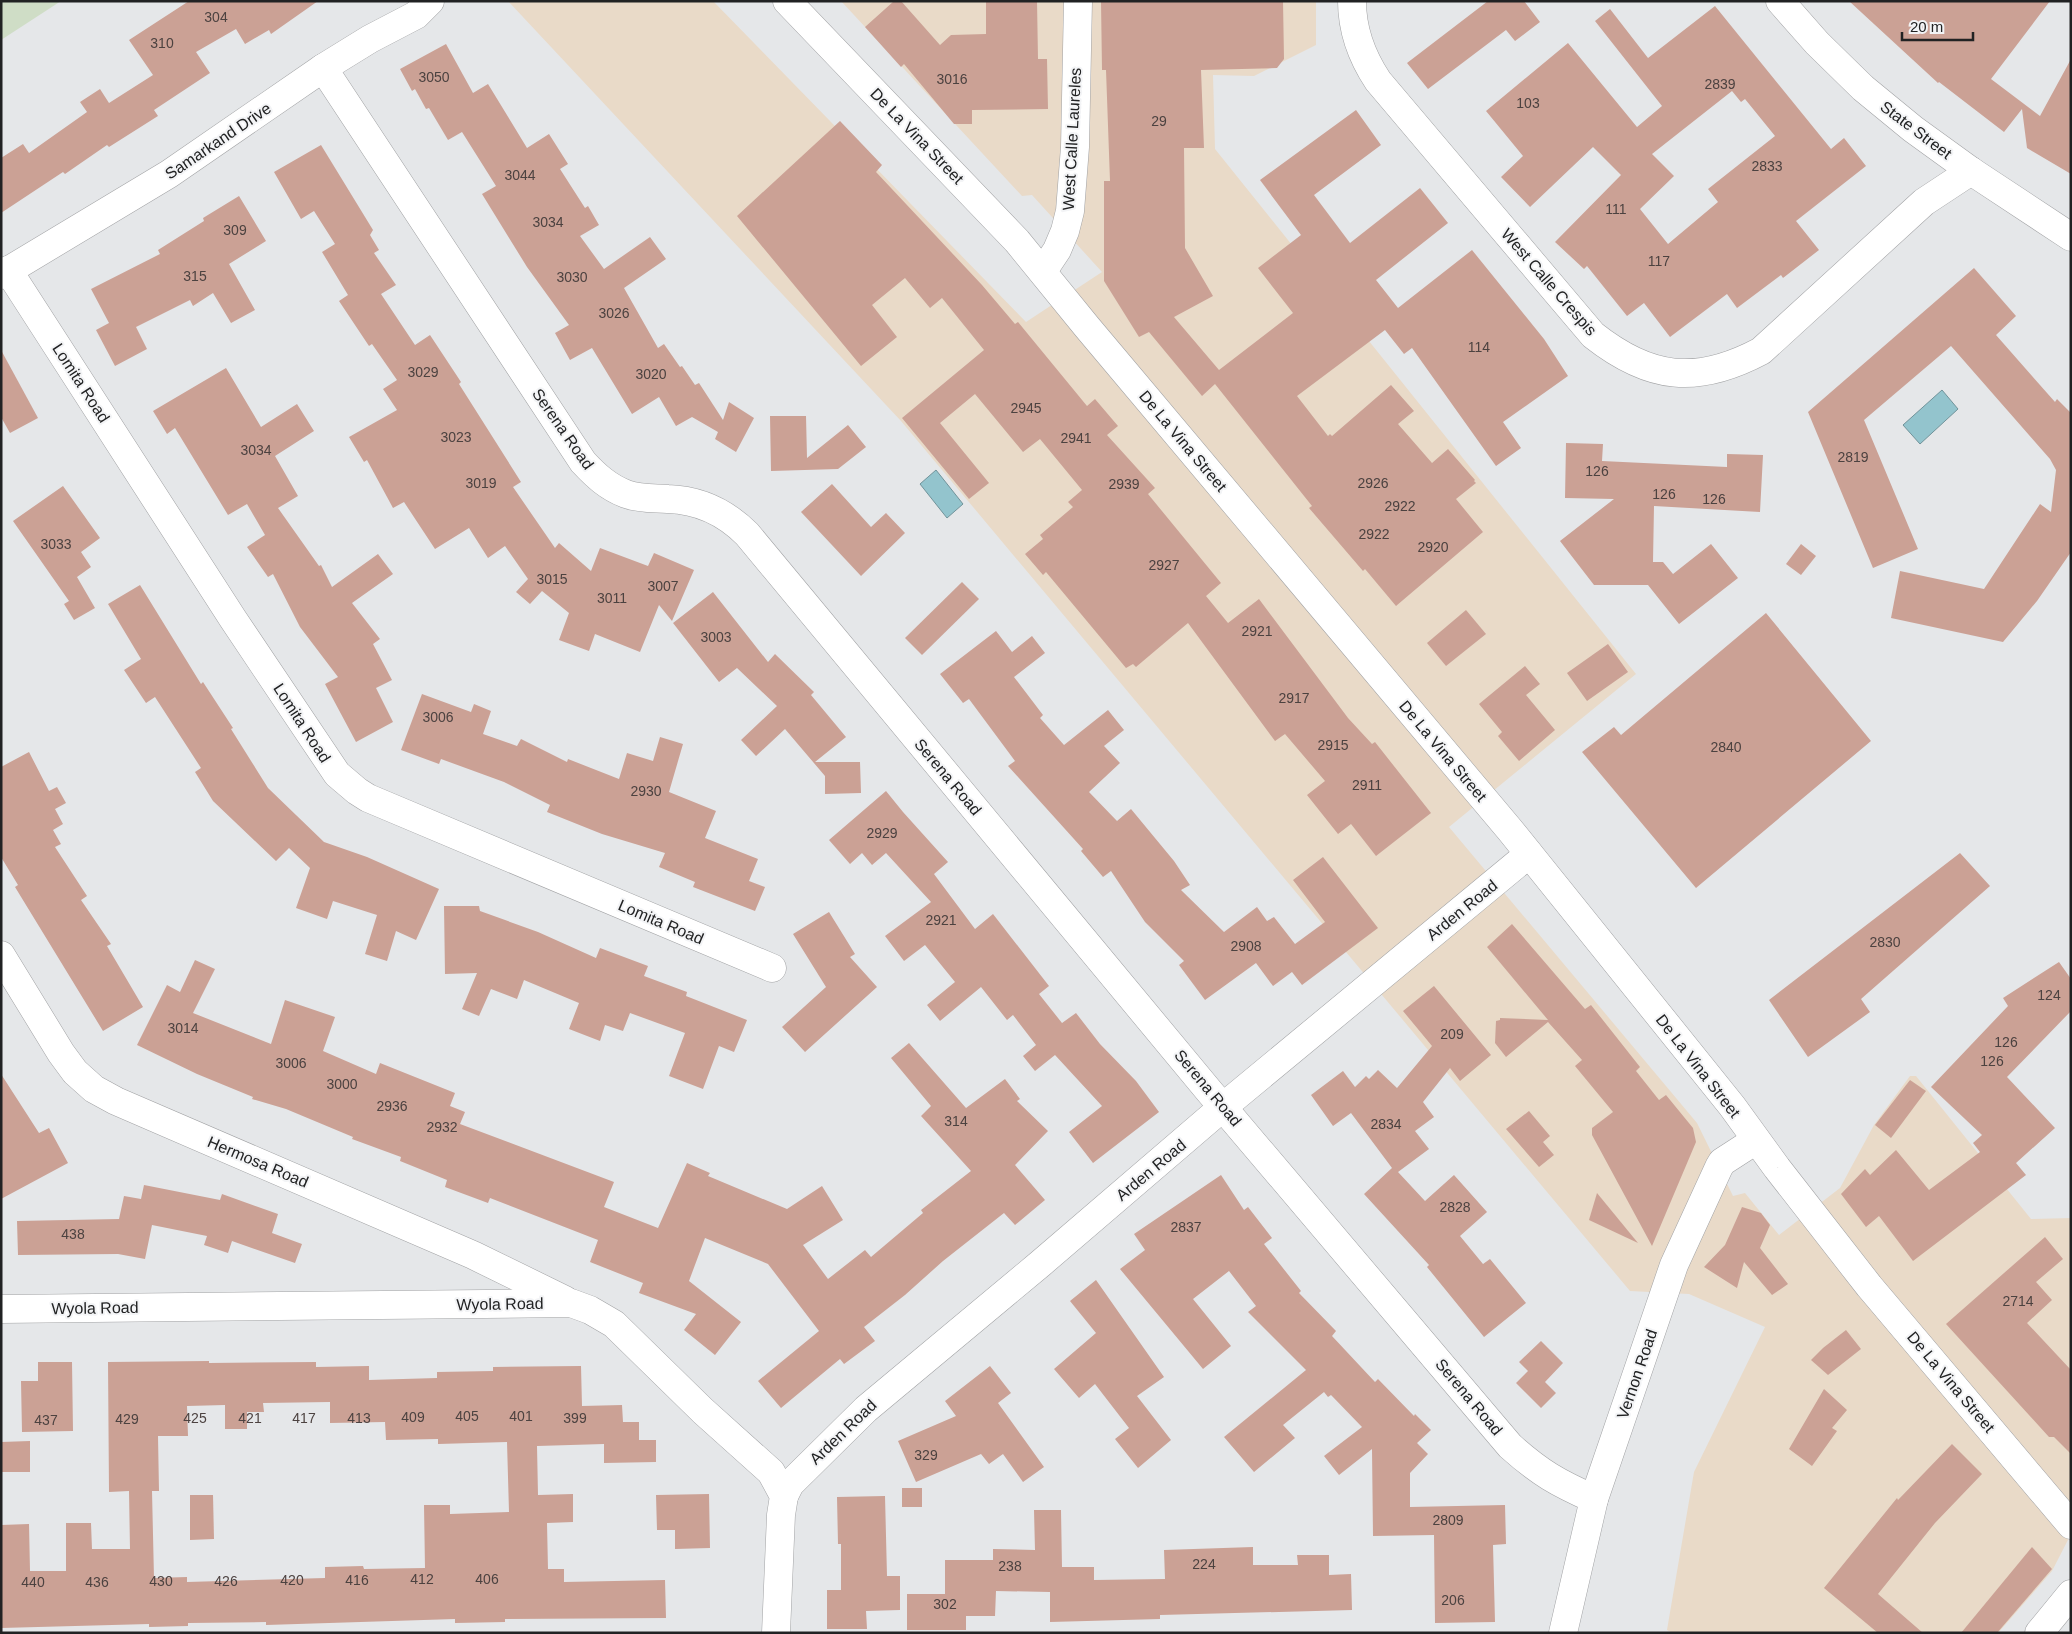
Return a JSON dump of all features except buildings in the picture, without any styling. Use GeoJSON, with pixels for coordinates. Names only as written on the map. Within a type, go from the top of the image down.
{"type":"FeatureCollection","features":[{"type":"Feature","properties":{"kind":"street","name":"Samarkand Drive"},"geometry":{"type":"LineString","coordinates":[[5,272],[169,174],[323,68],[370,39],[416,15],[430,1]]}},
{"type":"Feature","properties":{"kind":"street","name":"De La Vina Street"},"geometry":{"type":"LineString","coordinates":[[788,1],[1018,241],[1529,854],[1732,1106],[1827,1234],[2071,1526]]}},
{"type":"Feature","properties":{"kind":"street","name":"West Calle Laureles"},"geometry":{"type":"LineString","coordinates":[[1043,271],[1057,250],[1065,231],[1070,211],[1074,147],[1078,1]]}},
{"type":"Feature","properties":{"kind":"street","name":"West Calle Crespis"},"geometry":{"type":"LineString","coordinates":[[1352,1],[1352,14],[1358,42],[1378,81],[1592,335],[1627,359],[1654,369],[1681,373],[1709,371],[1736,364],[1762,351],[1924,202],[1971,170]]}},
{"type":"Feature","properties":{"kind":"street","name":"State Street"},"geometry":{"type":"LineString","coordinates":[[1780,1],[1817,43],[1863,88],[1913,129],[2071,237]]}},
{"type":"Feature","properties":{"kind":"street","name":"Serena Road"},"geometry":{"type":"LineString","coordinates":[[323,68],[583,462],[603,482],[628,495],[642,498],[683,499],[713,509],[736,523],[1223,1107],[1510,1446],[1533,1466],[1558,1483],[1594,1499]]}},
{"type":"Feature","properties":{"kind":"street","name":"Lomita Road"},"geometry":{"type":"LineString","coordinates":[[5,272],[337,774],[368,798],[772,968]]}},
{"type":"Feature","properties":{"kind":"street","name":"Arden Road"},"geometry":{"type":"LineString","coordinates":[[784,1496],[790,1484],[866,1409],[1032,1271],[1223,1107],[1529,854]]}},
{"type":"Feature","properties":{"kind":"street","name":"Hermosa Road"},"geometry":{"type":"LineString","coordinates":[[1,955],[61,1053],[75,1072],[94,1089],[116,1101],[473,1255],[571,1303]]}},
{"type":"Feature","properties":{"kind":"street","name":"Vernon Road"},"geometry":{"type":"LineString","coordinates":[[1563,1633],[1594,1499],[1678,1256],[1722,1162],[1756,1140]]}},
{"type":"Feature","properties":{"kind":"street","name":"Wyola Road"},"geometry":{"type":"LineString","coordinates":[[1,1309],[571,1303],[590,1310],[614,1324],[703,1411],[771,1472],[784,1496]]}},
{"type":"Feature","properties":{"kind":"street"},"geometry":{"type":"LineString","coordinates":[[776,1633],[781,1515],[784,1496]]}},
{"type":"Feature","properties":{"kind":"street"},"geometry":{"type":"LineString","coordinates":[[2039,1633],[2071,1594]]}},
{"type":"Feature","properties":{"kind":"shaded area"},"geometry":{"type":"Polygon","coordinates":[[[508,1],[713,1],[1026,322],[1102,272],[1032,195],[1022,196],[841,1],[1316,1],[1316,45],[1254,76],[1213,75],[1215,149],[1636,674],[1449,827],[1697,1123],[1733,1196],[1745,1193],[1779,1235],[1840,1188],[1874,1125],[1910,1076],[1916,1076],[2031,1219],[2071,1218],[2071,1534],[2052,1571],[1998,1633],[1672,1633],[1667,1630],[1694,1472],[1765,1327],[1689,1294],[1630,1291],[901,421],[508,1]]]}},
{"type":"Feature","properties":{"kind":"green space"},"geometry":{"type":"Polygon","coordinates":[[[1,1],[61,1],[1,40],[1,1]]]}},
{"type":"Feature","properties":{"kind":"water"},"geometry":{"type":"Polygon","coordinates":[[[1942,390],[1958,409],[1920,444],[1903,425],[1942,390]]]}},
{"type":"Feature","properties":{"kind":"water"},"geometry":{"type":"Polygon","coordinates":[[[936,470],[963,504],[947,518],[920,484],[936,470]]]}}]}
